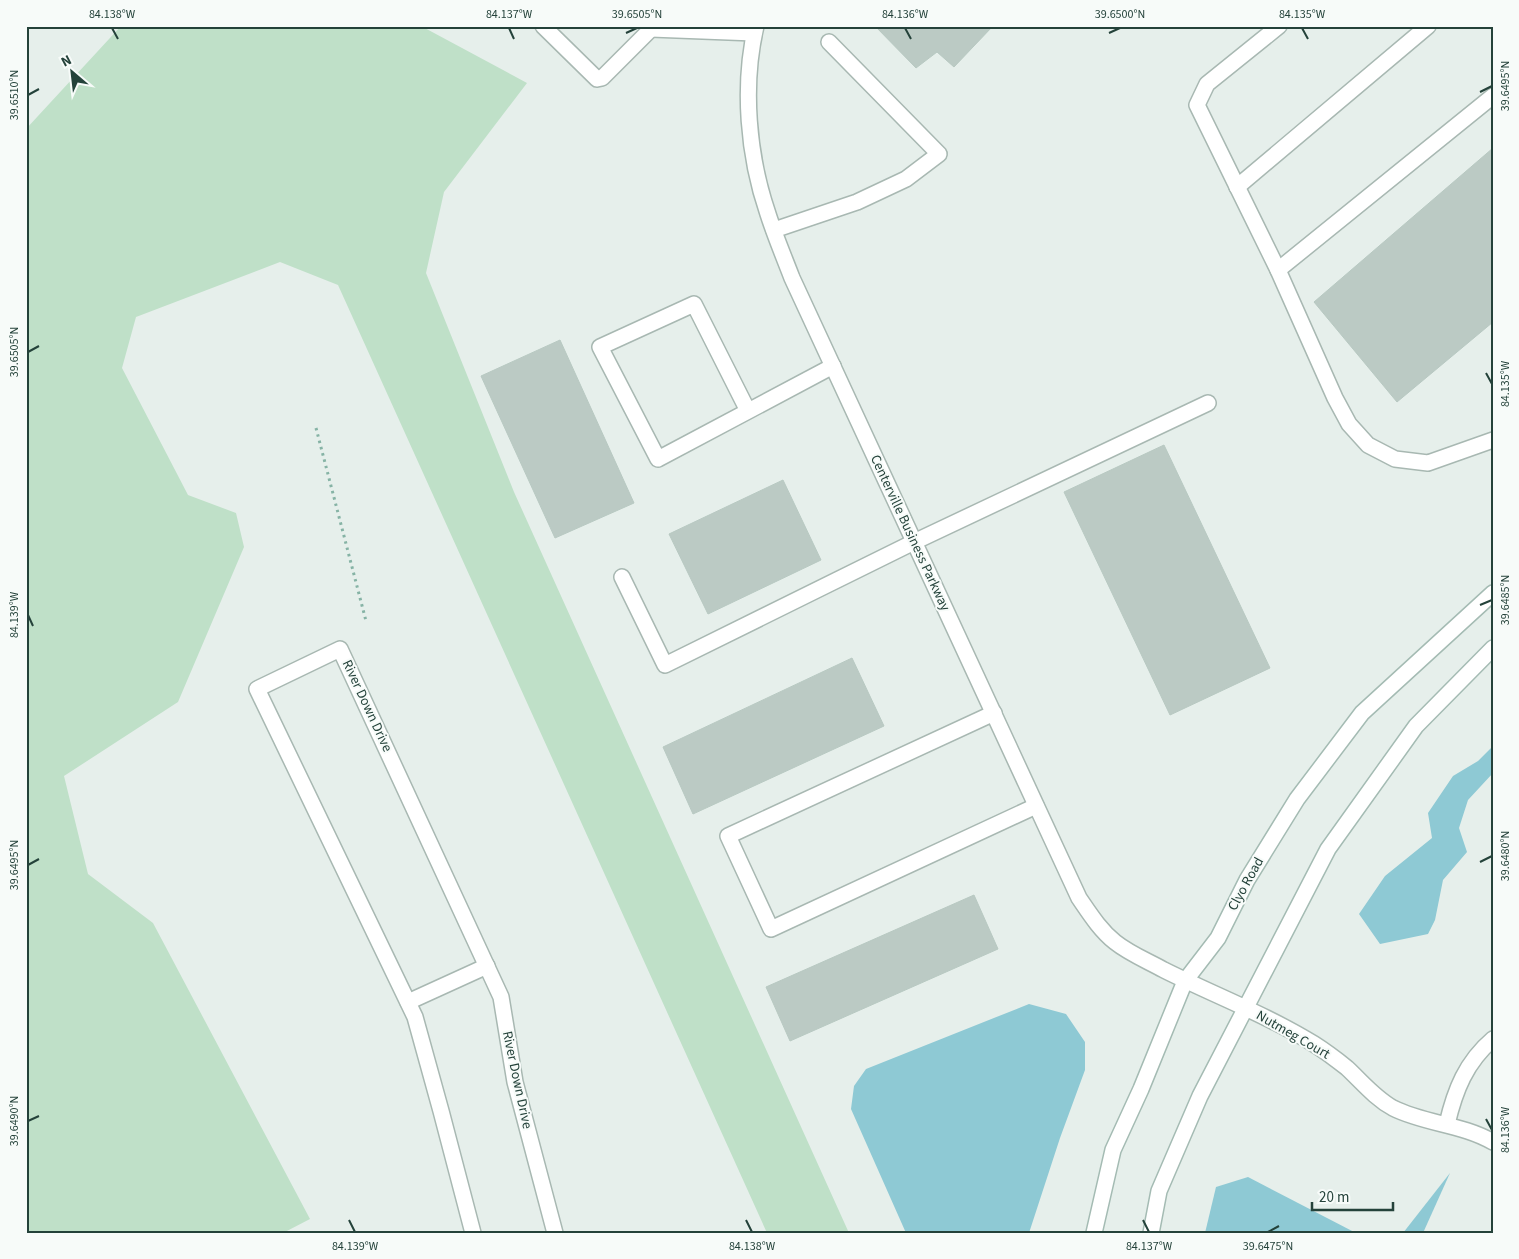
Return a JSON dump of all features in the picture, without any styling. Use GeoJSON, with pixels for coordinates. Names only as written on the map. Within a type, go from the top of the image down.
{"type":"FeatureCollection","features":[{"type":"Feature","properties":{"kind":"street"},"geometry":{"type":"LineString","coordinates":[[543,26],[597,79],[602,78],[650,28],[755,30]]}},
{"type":"Feature","properties":{"kind":"street"},"geometry":{"type":"LineString","coordinates":[[1279,26],[1207,84],[1197,105],[1278,270],[1334,398],[1350,424],[1368,445],[1396,459],[1428,463],[1493,440]]}},
{"type":"Feature","properties":{"kind":"street"},"geometry":{"type":"LineString","coordinates":[[1237,187],[1428,26]]}},
{"type":"Feature","properties":{"kind":"street","name":"Centerville Business Parkway"},"geometry":{"type":"LineString","coordinates":[[755,30],[749,76],[749,119],[755,162],[768,212],[792,278],[1079,898],[1094,921],[1114,940],[1127,950],[1185,981]]}},
{"type":"Feature","properties":{"kind":"street"},"geometry":{"type":"LineString","coordinates":[[774,230],[857,202],[906,179],[938,154],[829,42]]}},
{"type":"Feature","properties":{"kind":"street"},"geometry":{"type":"LineString","coordinates":[[1278,270],[1493,96]]}},
{"type":"Feature","properties":{"kind":"street"},"geometry":{"type":"LineString","coordinates":[[748,412],[694,304],[600,347],[658,459],[748,412],[833,366]]}},
{"type":"Feature","properties":{"kind":"street"},"geometry":{"type":"LineString","coordinates":[[622,576],[665,665],[914,542],[1208,403]]}},
{"type":"Feature","properties":{"kind":"street","name":"Clyo Road"},"geometry":{"type":"LineString","coordinates":[[1094,1233],[1113,1150],[1185,981],[1218,938],[1247,880],[1297,798],[1362,713],[1493,593]]}},
{"type":"Feature","properties":{"kind":"street"},"geometry":{"type":"LineString","coordinates":[[1150,1233],[1159,1191],[1200,1096],[1328,850],[1416,726],[1493,648]]}},
{"type":"Feature","properties":{"kind":"street","name":"River Down Drive"},"geometry":{"type":"LineString","coordinates":[[473,1233],[414,1017],[258,689],[340,649],[501,997],[515,1082],[555,1233]]}},
{"type":"Feature","properties":{"kind":"street"},"geometry":{"type":"LineString","coordinates":[[994,713],[728,836],[771,929],[1036,806]]}},
{"type":"Feature","properties":{"kind":"street"},"geometry":{"type":"LineString","coordinates":[[408,1002],[487,966]]}},
{"type":"Feature","properties":{"kind":"street","name":"Nutmeg Court"},"geometry":{"type":"LineString","coordinates":[[1185,981],[1314,1044],[1346,1068],[1371,1092],[1392,1107],[1415,1117],[1447,1124],[1493,1142]]}},
{"type":"Feature","properties":{"kind":"street"},"geometry":{"type":"LineString","coordinates":[[1447,1124],[1454,1098],[1465,1072],[1481,1049],[1493,1039]]}},
{"type":"Feature","properties":{"kind":"path"},"geometry":{"type":"LineString","coordinates":[[316,428],[366,621]]}},
{"type":"Feature","properties":{"kind":"green space"},"geometry":{"type":"Polygon","coordinates":[[[121,26],[421,26],[527,83],[444,192],[426,273],[514,492],[849,1233],[767,1233],[338,285],[280,262],[136,317],[122,368],[188,495],[236,513],[244,547],[178,702],[64,776],[88,874],[153,923],[310,1219],[283,1233],[26,1233],[26,129],[121,26]]]}},
{"type":"Feature","properties":{"kind":"water"},"geometry":{"type":"Polygon","coordinates":[[[1493,746],[1493,773],[1468,800],[1459,828],[1467,852],[1443,880],[1435,920],[1428,934],[1380,944],[1359,914],[1385,876],[1432,838],[1428,813],[1453,776],[1478,761],[1493,746]]]}},
{"type":"Feature","properties":{"kind":"water"},"geometry":{"type":"Polygon","coordinates":[[[1029,1004],[1066,1014],[1085,1042],[1085,1070],[1060,1138],[1029,1233],[906,1233],[851,1109],[854,1086],[866,1069],[1029,1004]]]}},
{"type":"Feature","properties":{"kind":"water"},"geometry":{"type":"Polygon","coordinates":[[[1450,1173],[1423,1233],[1403,1233],[1450,1173]]]}},
{"type":"Feature","properties":{"kind":"water"},"geometry":{"type":"Polygon","coordinates":[[[1248,1177],[1356,1233],[1205,1233],[1216,1187],[1248,1177]]]}},
{"type":"Feature","properties":{"kind":"building"},"geometry":{"type":"Polygon","coordinates":[[[875,26],[992,27],[954,67],[937,52],[916,68],[875,26]]]}},
{"type":"Feature","properties":{"kind":"building"},"geometry":{"type":"Polygon","coordinates":[[[1493,148],[1493,322],[1397,402],[1314,302],[1493,148]]]}},
{"type":"Feature","properties":{"kind":"building"},"geometry":{"type":"Polygon","coordinates":[[[560,340],[634,503],[555,538],[481,376],[560,340]]]}},
{"type":"Feature","properties":{"kind":"building"},"geometry":{"type":"Polygon","coordinates":[[[1164,445],[1270,668],[1170,715],[1064,492],[1164,445]]]}},
{"type":"Feature","properties":{"kind":"building"},"geometry":{"type":"Polygon","coordinates":[[[783,480],[821,560],[708,614],[669,534],[783,480]]]}},
{"type":"Feature","properties":{"kind":"building"},"geometry":{"type":"Polygon","coordinates":[[[852,658],[884,726],[693,814],[663,747],[852,658]]]}},
{"type":"Feature","properties":{"kind":"building"},"geometry":{"type":"Polygon","coordinates":[[[974,895],[998,949],[790,1041],[766,987],[974,895]]]}}]}
